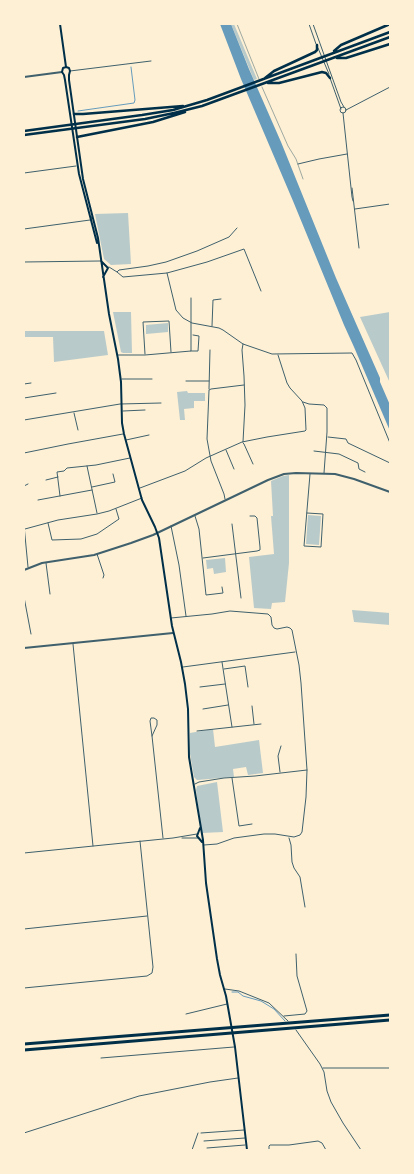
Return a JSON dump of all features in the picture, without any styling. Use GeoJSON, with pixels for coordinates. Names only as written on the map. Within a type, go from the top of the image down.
{"type":"FeatureCollection","features":[{"type":"Feature","properties":{"kind":"highway"},"geometry":{"type":"LineString","coordinates":[[331,56],[341,45],[390,24]]}},
{"type":"Feature","properties":{"kind":"highway"},"geometry":{"type":"LineString","coordinates":[[75,136],[153,122],[239,94],[320,63],[331,56],[390,32]]}},
{"type":"Feature","properties":{"kind":"highway"},"geometry":{"type":"LineString","coordinates":[[24,131],[173,110],[192,105],[318,59],[390,37]]}},
{"type":"Feature","properties":{"kind":"highway"},"geometry":{"type":"LineString","coordinates":[[331,56],[346,58],[390,44]]}},
{"type":"Feature","properties":{"kind":"highway"},"geometry":{"type":"LineString","coordinates":[[263,80],[274,72],[315,52],[317,45]]}},
{"type":"Feature","properties":{"kind":"highway"},"geometry":{"type":"LineString","coordinates":[[265,84],[279,83],[322,72],[326,73],[330,78]]}},
{"type":"Feature","properties":{"kind":"highway"},"geometry":{"type":"LineString","coordinates":[[72,115],[192,105]]}},
{"type":"Feature","properties":{"kind":"highway"},"geometry":{"type":"LineString","coordinates":[[24,135],[146,119],[202,106]]}},
{"type":"Feature","properties":{"kind":"highway"},"geometry":{"type":"LineString","coordinates":[[24,1050],[390,1015]]}},
{"type":"Feature","properties":{"kind":"highway"},"geometry":{"type":"LineString","coordinates":[[238,1030],[390,1020]]}},
{"type":"Feature","properties":{"kind":"highway"},"geometry":{"type":"LineString","coordinates":[[24,1044],[226,1031]]}},
{"type":"Feature","properties":{"kind":"main road"},"geometry":{"type":"LineString","coordinates":[[60,24],[66,67],[70,71],[68,75],[75,136],[100,248],[106,305],[121,380],[125,440],[142,498],[158,533],[170,618],[182,667],[188,709],[188,751],[203,844],[205,878],[218,967],[225,989],[235,1047],[247,1150]]}},
{"type":"Feature","properties":{"kind":"main road"},"geometry":{"type":"LineString","coordinates":[[66,67],[63,68],[62,72],[72,115]]}},
{"type":"Feature","properties":{"kind":"main road"},"geometry":{"type":"LineString","coordinates":[[75,136],[80,180],[100,248]]}},
{"type":"Feature","properties":{"kind":"main road"},"geometry":{"type":"LineString","coordinates":[[77,166],[81,169]]}},
{"type":"Feature","properties":{"kind":"main road"},"geometry":{"type":"LineString","coordinates":[[101,261],[107,268]]}},
{"type":"Feature","properties":{"kind":"main road"},"geometry":{"type":"LineString","coordinates":[[103,268],[104,271],[107,268]]}},
{"type":"Feature","properties":{"kind":"main road"},"geometry":{"type":"LineString","coordinates":[[103,277],[107,268]]}},
{"type":"Feature","properties":{"kind":"main road"},"geometry":{"type":"LineString","coordinates":[[200,834],[196,835],[203,844]]}},
{"type":"Feature","properties":{"kind":"street"},"geometry":{"type":"LineString","coordinates":[[309,24],[330,78],[340,112],[343,113],[359,248]]}},
{"type":"Feature","properties":{"kind":"street"},"geometry":{"type":"LineString","coordinates":[[313,24],[341,102],[345,108],[346,112],[343,113]]}},
{"type":"Feature","properties":{"kind":"street"},"geometry":{"type":"LineString","coordinates":[[70,71],[151,61]]}},
{"type":"Feature","properties":{"kind":"street"},"geometry":{"type":"LineString","coordinates":[[24,77],[62,72]]}},
{"type":"Feature","properties":{"kind":"street"},"geometry":{"type":"LineString","coordinates":[[340,109],[390,87]]}},
{"type":"Feature","properties":{"kind":"street"},"geometry":{"type":"LineString","coordinates":[[298,164],[319,158],[348,154]]}},
{"type":"Feature","properties":{"kind":"street"},"geometry":{"type":"LineString","coordinates":[[24,173],[77,166]]}},
{"type":"Feature","properties":{"kind":"street"},"geometry":{"type":"LineString","coordinates":[[354,209],[390,204]]}},
{"type":"Feature","properties":{"kind":"street"},"geometry":{"type":"LineString","coordinates":[[24,229],[91,220],[92,215]]}},
{"type":"Feature","properties":{"kind":"street"},"geometry":{"type":"LineString","coordinates":[[117,272],[119,270],[166,262],[197,251],[229,237],[237,228]]}},
{"type":"Feature","properties":{"kind":"street"},"geometry":{"type":"LineString","coordinates":[[107,268],[123,277],[167,273],[244,249],[261,291]]}},
{"type":"Feature","properties":{"kind":"street"},"geometry":{"type":"LineString","coordinates":[[24,262],[101,261]]}},
{"type":"Feature","properties":{"kind":"street"},"geometry":{"type":"LineString","coordinates":[[167,273],[176,310],[192,323],[223,330],[243,344],[272,354],[352,354],[390,443]]}},
{"type":"Feature","properties":{"kind":"street"},"geometry":{"type":"LineString","coordinates":[[191,298],[191,351]]}},
{"type":"Feature","properties":{"kind":"street"},"geometry":{"type":"LineString","coordinates":[[212,326],[213,300],[221,300]]}},
{"type":"Feature","properties":{"kind":"street"},"geometry":{"type":"LineString","coordinates":[[145,355],[143,322],[170,321],[172,353]]}},
{"type":"Feature","properties":{"kind":"street"},"geometry":{"type":"LineString","coordinates":[[117,356],[198,350],[199,336],[191,335]]}},
{"type":"Feature","properties":{"kind":"street"},"geometry":{"type":"LineString","coordinates":[[243,344],[245,420],[242,442],[253,464]]}},
{"type":"Feature","properties":{"kind":"street"},"geometry":{"type":"LineString","coordinates":[[210,350],[210,389],[206,430],[210,456],[225,500]]}},
{"type":"Feature","properties":{"kind":"street"},"geometry":{"type":"LineString","coordinates":[[278,354],[290,388],[302,401],[326,407],[327,437],[324,474]]}},
{"type":"Feature","properties":{"kind":"street"},"geometry":{"type":"LineString","coordinates":[[121,380],[152,378]]}},
{"type":"Feature","properties":{"kind":"street"},"geometry":{"type":"LineString","coordinates":[[186,382],[209,382]]}},
{"type":"Feature","properties":{"kind":"street"},"geometry":{"type":"LineString","coordinates":[[24,384],[31,383]]}},
{"type":"Feature","properties":{"kind":"street"},"geometry":{"type":"LineString","coordinates":[[210,389],[244,385]]}},
{"type":"Feature","properties":{"kind":"street"},"geometry":{"type":"LineString","coordinates":[[24,398],[56,393]]}},
{"type":"Feature","properties":{"kind":"street"},"geometry":{"type":"LineString","coordinates":[[139,489],[185,472],[210,456],[242,442],[305,431],[306,412],[302,401]]}},
{"type":"Feature","properties":{"kind":"street"},"geometry":{"type":"LineString","coordinates":[[24,420],[122,404],[161,403]]}},
{"type":"Feature","properties":{"kind":"street"},"geometry":{"type":"LineString","coordinates":[[122,411],[145,410]]}},
{"type":"Feature","properties":{"kind":"street"},"geometry":{"type":"LineString","coordinates":[[74,412],[78,430]]}},
{"type":"Feature","properties":{"kind":"street"},"geometry":{"type":"LineString","coordinates":[[24,453],[124,434]]}},
{"type":"Feature","properties":{"kind":"street"},"geometry":{"type":"LineString","coordinates":[[125,440],[150,435]]}},
{"type":"Feature","properties":{"kind":"street"},"geometry":{"type":"LineString","coordinates":[[327,437],[346,439],[348,443],[390,463]]}},
{"type":"Feature","properties":{"kind":"street"},"geometry":{"type":"LineString","coordinates":[[226,449],[234,468]]}},
{"type":"Feature","properties":{"kind":"street"},"geometry":{"type":"LineString","coordinates":[[314,451],[339,454],[358,463],[359,469],[366,472]]}},
{"type":"Feature","properties":{"kind":"street"},"geometry":{"type":"LineString","coordinates":[[60,496],[57,472],[67,468],[130,458]]}},
{"type":"Feature","properties":{"kind":"street"},"geometry":{"type":"LineString","coordinates":[[87,466],[97,514]]}},
{"type":"Feature","properties":{"kind":"street"},"geometry":{"type":"LineString","coordinates":[[24,570],[46,563],[97,554],[131,543],[158,533],[280,475],[289,473],[335,474],[390,492]]}},
{"type":"Feature","properties":{"kind":"street"},"geometry":{"type":"LineString","coordinates":[[307,513],[323,514],[320,547],[304,546],[310,473]]}},
{"type":"Feature","properties":{"kind":"street"},"geometry":{"type":"LineString","coordinates":[[38,500],[114,482],[113,474]]}},
{"type":"Feature","properties":{"kind":"street"},"geometry":{"type":"LineString","coordinates":[[46,480],[58,477]]}},
{"type":"Feature","properties":{"kind":"street"},"geometry":{"type":"LineString","coordinates":[[24,486],[28,485]]}},
{"type":"Feature","properties":{"kind":"street"},"geometry":{"type":"LineString","coordinates":[[24,529],[48,522],[97,514],[142,498]]}},
{"type":"Feature","properties":{"kind":"street"},"geometry":{"type":"LineString","coordinates":[[48,522],[52,540],[81,539],[97,534],[119,519],[116,508]]}},
{"type":"Feature","properties":{"kind":"street"},"geometry":{"type":"LineString","coordinates":[[194,515],[198,524],[206,595],[223,593],[222,587]]}},
{"type":"Feature","properties":{"kind":"street"},"geometry":{"type":"LineString","coordinates":[[202,558],[260,550],[257,518],[250,516]]}},
{"type":"Feature","properties":{"kind":"street"},"geometry":{"type":"LineString","coordinates":[[232,524],[241,598]]}},
{"type":"Feature","properties":{"kind":"street"},"geometry":{"type":"LineString","coordinates":[[24,525],[28,568]]}},
{"type":"Feature","properties":{"kind":"street"},"geometry":{"type":"LineString","coordinates":[[171,526],[186,616]]}},
{"type":"Feature","properties":{"kind":"street"},"geometry":{"type":"LineString","coordinates":[[97,554],[104,575],[103,578]]}},
{"type":"Feature","properties":{"kind":"street"},"geometry":{"type":"LineString","coordinates":[[46,563],[50,594]]}},
{"type":"Feature","properties":{"kind":"street"},"geometry":{"type":"LineString","coordinates":[[24,597],[31,634]]}},
{"type":"Feature","properties":{"kind":"street"},"geometry":{"type":"LineString","coordinates":[[170,618],[230,611],[269,615],[274,628],[287,627],[292,630],[302,683],[308,770],[303,830],[299,836],[289,837],[264,834],[234,838],[217,844],[203,844]]}},
{"type":"Feature","properties":{"kind":"street"},"geometry":{"type":"LineString","coordinates":[[24,648],[173,632]]}},
{"type":"Feature","properties":{"kind":"street"},"geometry":{"type":"LineString","coordinates":[[73,643],[93,846]]}},
{"type":"Feature","properties":{"kind":"street"},"geometry":{"type":"LineString","coordinates":[[182,667],[296,652]]}},
{"type":"Feature","properties":{"kind":"street"},"geometry":{"type":"LineString","coordinates":[[222,662],[232,727]]}},
{"type":"Feature","properties":{"kind":"street"},"geometry":{"type":"LineString","coordinates":[[223,669],[245,666],[248,687]]}},
{"type":"Feature","properties":{"kind":"street"},"geometry":{"type":"LineString","coordinates":[[200,687],[226,684]]}},
{"type":"Feature","properties":{"kind":"street"},"geometry":{"type":"LineString","coordinates":[[203,709],[228,705]]}},
{"type":"Feature","properties":{"kind":"street"},"geometry":{"type":"LineString","coordinates":[[252,706],[254,724]]}},
{"type":"Feature","properties":{"kind":"street"},"geometry":{"type":"LineString","coordinates":[[152,736],[157,725],[157,720],[154,718],[151,718],[150,721],[163,839]]}},
{"type":"Feature","properties":{"kind":"street"},"geometry":{"type":"LineString","coordinates":[[197,731],[261,724]]}},
{"type":"Feature","properties":{"kind":"street"},"geometry":{"type":"LineString","coordinates":[[281,746],[278,756],[281,773]]}},
{"type":"Feature","properties":{"kind":"street"},"geometry":{"type":"LineString","coordinates":[[193,784],[308,770]]}},
{"type":"Feature","properties":{"kind":"street"},"geometry":{"type":"LineString","coordinates":[[232,778],[239,826],[252,824]]}},
{"type":"Feature","properties":{"kind":"street"},"geometry":{"type":"LineString","coordinates":[[192,781],[200,782]]}},
{"type":"Feature","properties":{"kind":"street"},"geometry":{"type":"LineString","coordinates":[[179,838],[200,834]]}},
{"type":"Feature","properties":{"kind":"street"},"geometry":{"type":"LineString","coordinates":[[289,837],[292,862],[294,868],[299,873],[305,907]]}},
{"type":"Feature","properties":{"kind":"street"},"geometry":{"type":"LineString","coordinates":[[24,853],[163,839],[198,838]]}},
{"type":"Feature","properties":{"kind":"street"},"geometry":{"type":"LineString","coordinates":[[24,988],[149,975],[152,973],[149,916],[140,842]]}},
{"type":"Feature","properties":{"kind":"street"},"geometry":{"type":"LineString","coordinates":[[24,929],[149,916]]}},
{"type":"Feature","properties":{"kind":"street"},"geometry":{"type":"LineString","coordinates":[[284,1016],[305,1014],[307,1011],[297,976],[296,954]]}},
{"type":"Feature","properties":{"kind":"street"},"geometry":{"type":"LineString","coordinates":[[225,989],[230,988],[240,991],[269,1003],[288,1021]]}},
{"type":"Feature","properties":{"kind":"street"},"geometry":{"type":"LineString","coordinates":[[186,1014],[228,1004]]}},
{"type":"Feature","properties":{"kind":"street"},"geometry":{"type":"LineString","coordinates":[[296,1030],[318,1060],[331,1102],[361,1150]]}},
{"type":"Feature","properties":{"kind":"street"},"geometry":{"type":"LineString","coordinates":[[101,1058],[235,1047]]}},
{"type":"Feature","properties":{"kind":"street"},"geometry":{"type":"LineString","coordinates":[[322,1068],[390,1068]]}},
{"type":"Feature","properties":{"kind":"street"},"geometry":{"type":"LineString","coordinates":[[24,1133],[139,1096],[239,1078]]}},
{"type":"Feature","properties":{"kind":"street"},"geometry":{"type":"LineString","coordinates":[[192,1150],[199,1133],[245,1130]]}},
{"type":"Feature","properties":{"kind":"street"},"geometry":{"type":"LineString","coordinates":[[204,1141],[245,1138]]}},
{"type":"Feature","properties":{"kind":"street"},"geometry":{"type":"LineString","coordinates":[[269,1150],[270,1145],[289,1145],[318,1141],[322,1143],[326,1150]]}},
{"type":"Feature","properties":{"kind":"street"},"geometry":{"type":"LineString","coordinates":[[207,1148],[246,1145]]}},
{"type":"Feature","properties":{"kind":"lane"},"geometry":{"type":"LineString","coordinates":[[237,24],[303,179]]}},
{"type":"Feature","properties":{"kind":"shaded area"},"geometry":{"type":"Polygon","coordinates":[[[231,24],[234,24],[257,79],[254,80],[231,24]]]}},
{"type":"Feature","properties":{"kind":"shaded area"},"geometry":{"type":"Polygon","coordinates":[[[128,213],[131,264],[111,265],[104,259],[95,214],[128,213]]]}},
{"type":"Feature","properties":{"kind":"shaded area"},"geometry":{"type":"Polygon","coordinates":[[[113,312],[131,312],[132,353],[121,352],[113,312]]]}},
{"type":"Feature","properties":{"kind":"shaded area"},"geometry":{"type":"Polygon","coordinates":[[[390,312],[390,383],[360,317],[390,312]]]}},
{"type":"Feature","properties":{"kind":"shaded area"},"geometry":{"type":"Polygon","coordinates":[[[168,323],[168,332],[146,334],[146,325],[168,323]]]}},
{"type":"Feature","properties":{"kind":"shaded area"},"geometry":{"type":"Polygon","coordinates":[[[24,331],[104,331],[108,355],[54,362],[53,337],[24,337],[24,331]]]}},
{"type":"Feature","properties":{"kind":"shaded area"},"geometry":{"type":"Polygon","coordinates":[[[187,391],[188,393],[205,393],[205,401],[194,401],[194,408],[184,409],[185,420],[180,420],[177,392],[187,391]]]}},
{"type":"Feature","properties":{"kind":"shaded area"},"geometry":{"type":"Polygon","coordinates":[[[289,475],[289,563],[285,602],[272,603],[271,609],[254,608],[249,557],[274,554],[271,481],[289,475]]]}},
{"type":"Feature","properties":{"kind":"shaded area"},"geometry":{"type":"Polygon","coordinates":[[[308,515],[321,516],[319,545],[306,544],[308,515]]]}},
{"type":"Feature","properties":{"kind":"shaded area"},"geometry":{"type":"Polygon","coordinates":[[[225,558],[226,572],[214,574],[213,568],[207,569],[206,560],[225,558]]]}},
{"type":"Feature","properties":{"kind":"shaded area"},"geometry":{"type":"Polygon","coordinates":[[[352,610],[390,613],[390,625],[354,622],[352,610]]]}},
{"type":"Feature","properties":{"kind":"shaded area"},"geometry":{"type":"Polygon","coordinates":[[[213,729],[215,747],[259,740],[263,773],[248,775],[246,767],[233,769],[234,777],[197,780],[194,777],[190,754],[190,733],[213,729]]]}},
{"type":"Feature","properties":{"kind":"shaded area"},"geometry":{"type":"Polygon","coordinates":[[[217,782],[223,832],[202,833],[197,786],[217,782]]]}},
{"type":"Feature","properties":{"kind":"water"},"geometry":{"type":"Polygon","coordinates":[[[220,24],[231,24],[336,278],[380,378],[390,405],[390,431],[241,79],[220,24]]]}},
{"type":"Feature","properties":{"kind":"waterway"},"geometry":{"type":"LineString","coordinates":[[78,111],[134,103],[131,67]]}},
{"type":"Feature","properties":{"kind":"waterway"},"geometry":{"type":"LineString","coordinates":[[232,992],[238,992],[243,996],[261,1001],[274,1009],[285,1021]]}}]}
